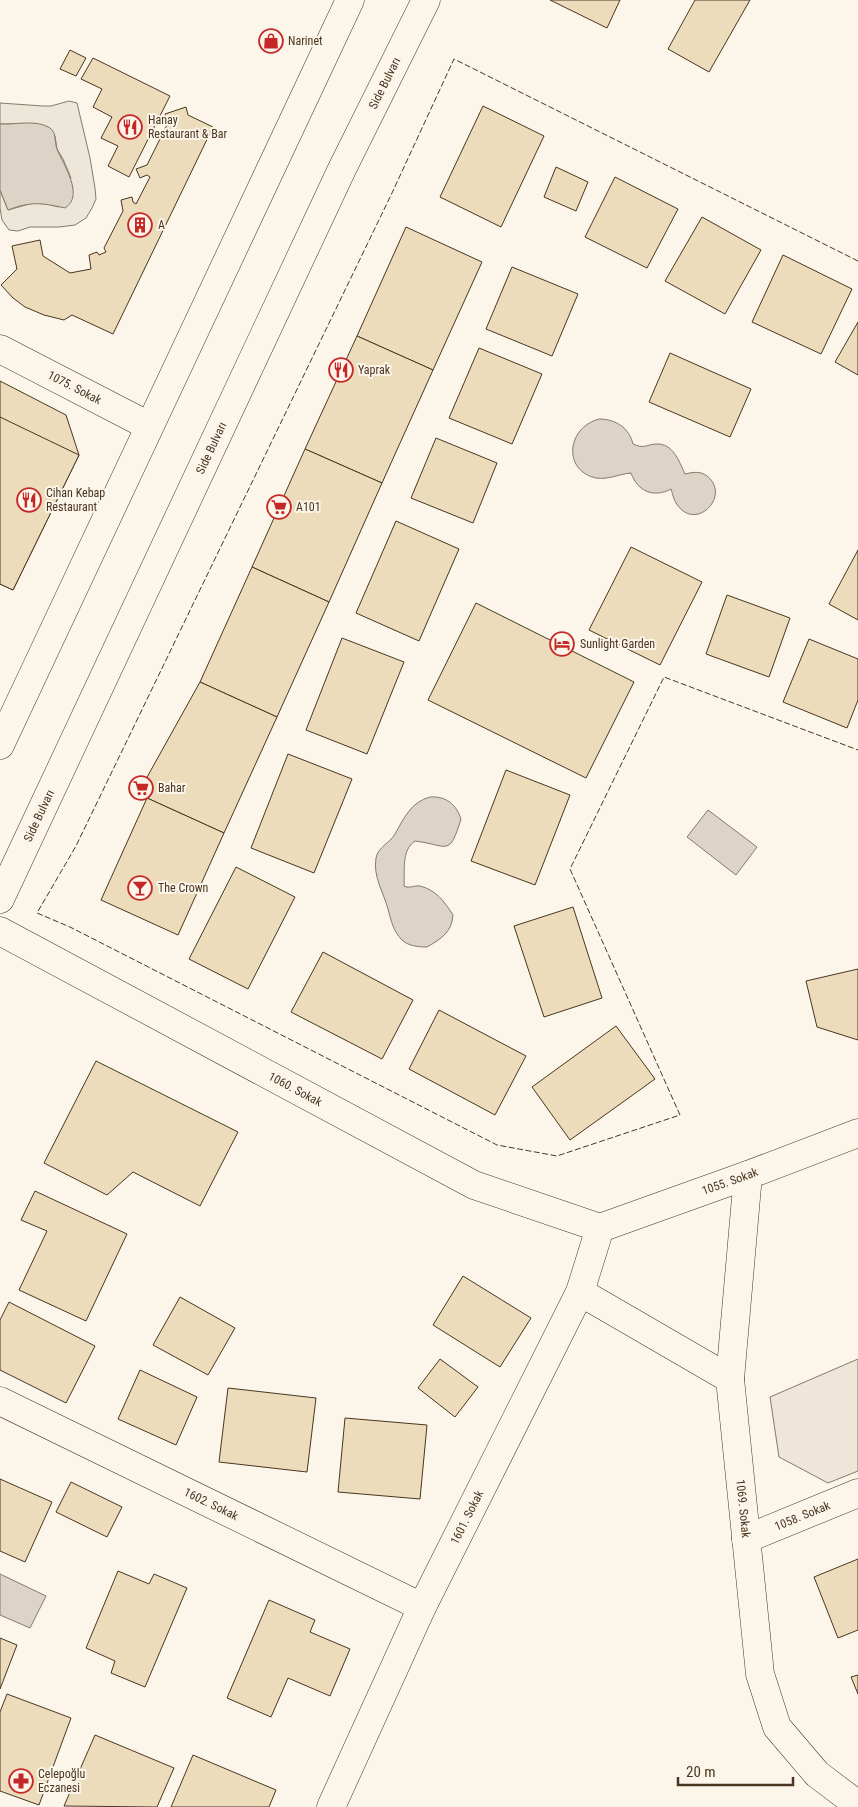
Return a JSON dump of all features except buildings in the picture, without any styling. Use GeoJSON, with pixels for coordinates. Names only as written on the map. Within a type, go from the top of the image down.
{"type":"FeatureCollection","features":[{"type":"Feature","properties":{"kind":"street"},"geometry":{"type":"LineString","coordinates":[[0,745],[350,0]]}},
{"type":"Feature","properties":{"kind":"street","name":"Side Bulvarı"},"geometry":{"type":"LineString","coordinates":[[0,899],[342,169],[426,0]]}},
{"type":"Feature","properties":{"kind":"street","name":"1075. Sokak"},"geometry":{"type":"LineString","coordinates":[[0,349],[149,426]]}},
{"type":"Feature","properties":{"kind":"street","name":"1060. Sokak"},"geometry":{"type":"LineString","coordinates":[[0,931],[474,1185],[600,1228]]}},
{"type":"Feature","properties":{"kind":"street","name":"1055. Sokak"},"geometry":{"type":"LineString","coordinates":[[600,1228],[858,1133]]}},
{"type":"Feature","properties":{"kind":"street","name":"1069. Sokak"},"geometry":{"type":"LineString","coordinates":[[748,1175],[730,1378],[760,1674],[777,1727],[816,1774],[858,1805]]}},
{"type":"Feature","properties":{"kind":"street","name":"1601. Sokak"},"geometry":{"type":"LineString","coordinates":[[331,1807],[422,1607],[580,1292],[600,1228]]}},
{"type":"Feature","properties":{"kind":"street"},"geometry":{"type":"LineString","coordinates":[[580,1292],[730,1378]]}},
{"type":"Feature","properties":{"kind":"street","name":"1602. Sokak"},"geometry":{"type":"LineString","coordinates":[[0,1401],[422,1607]]}},
{"type":"Feature","properties":{"kind":"street","name":"1058. Sokak"},"geometry":{"type":"LineString","coordinates":[[746,1539],[858,1493]]}},
{"type":"Feature","properties":{"kind":"shaded area"},"geometry":{"type":"Polygon","coordinates":[[[69,101],[77,103],[90,158],[96,199],[92,208],[86,218],[75,225],[30,227],[18,231],[9,230],[2,220],[0,190],[8,210],[33,203],[59,207],[71,178],[57,149],[55,136],[48,127],[36,124],[0,124],[0,103],[51,106],[69,101]]]}},
{"type":"Feature","properties":{"kind":"shaded area"},"geometry":{"type":"Polygon","coordinates":[[[0,124],[39,124],[45,125],[52,130],[57,149],[71,180],[73,196],[71,203],[65,208],[36,204],[23,205],[8,210],[0,190],[0,124]]]}},
{"type":"Feature","properties":{"kind":"shaded area"},"geometry":{"type":"Polygon","coordinates":[[[599,419],[605,419],[621,426],[628,433],[633,444],[642,446],[662,444],[667,446],[675,454],[685,474],[697,472],[707,476],[713,484],[715,492],[714,500],[709,507],[695,515],[687,513],[676,503],[671,489],[659,493],[647,492],[638,485],[631,473],[609,478],[596,478],[585,474],[578,467],[574,459],[573,449],[575,440],[580,431],[588,424],[599,419]]]}},
{"type":"Feature","properties":{"kind":"shaded area"},"geometry":{"type":"Polygon","coordinates":[[[430,797],[441,798],[450,802],[461,819],[450,844],[441,846],[415,841],[406,856],[404,886],[420,886],[431,890],[443,901],[453,915],[450,926],[445,934],[432,944],[424,947],[407,944],[396,933],[379,884],[375,865],[377,854],[393,837],[409,811],[423,799],[430,797]]]}},
{"type":"Feature","properties":{"kind":"shaded area"},"geometry":{"type":"Polygon","coordinates":[[[708,810],[757,847],[736,875],[687,837],[708,810]]]}},
{"type":"Feature","properties":{"kind":"shaded area"},"geometry":{"type":"Polygon","coordinates":[[[858,1359],[858,1471],[828,1483],[779,1457],[770,1397],[858,1359]]]}},
{"type":"Feature","properties":{"kind":"shaded area"},"geometry":{"type":"Polygon","coordinates":[[[0,1574],[46,1596],[30,1628],[0,1615],[0,1574]]]}},
{"type":"Feature","properties":{"kind":"fence"},"geometry":{"type":"LineString","coordinates":[[858,261],[454,59],[392,193],[76,846],[37,913],[70,927],[497,1145],[557,1156],[680,1115],[570,869],[664,677],[858,750]]}},
{"type":"Feature","properties":{"kind":"place","name":"Narinet"},"geometry":{"type":"Point","coordinates":[271,41]}},
{"type":"Feature","properties":{"kind":"place","name":"Hanay Restaurant & Bar"},"geometry":{"type":"Point","coordinates":[130,127]}},
{"type":"Feature","properties":{"kind":"place","name":"A"},"geometry":{"type":"Point","coordinates":[140,225]}},
{"type":"Feature","properties":{"kind":"place","name":"Yaprak"},"geometry":{"type":"Point","coordinates":[341,370]}},
{"type":"Feature","properties":{"kind":"place","name":"Cihan Kebap Restaurant"},"geometry":{"type":"Point","coordinates":[29,500]}},
{"type":"Feature","properties":{"kind":"place","name":"A101"},"geometry":{"type":"Point","coordinates":[279,507]}},
{"type":"Feature","properties":{"kind":"place","name":"Sunlight Garden"},"geometry":{"type":"Point","coordinates":[562,644]}},
{"type":"Feature","properties":{"kind":"place","name":"Bahar"},"geometry":{"type":"Point","coordinates":[141,788]}},
{"type":"Feature","properties":{"kind":"place","name":"The Crown"},"geometry":{"type":"Point","coordinates":[140,888]}},
{"type":"Feature","properties":{"kind":"place","name":"Celepoğlu Eczanesi"},"geometry":{"type":"Point","coordinates":[21,1781]}}]}
